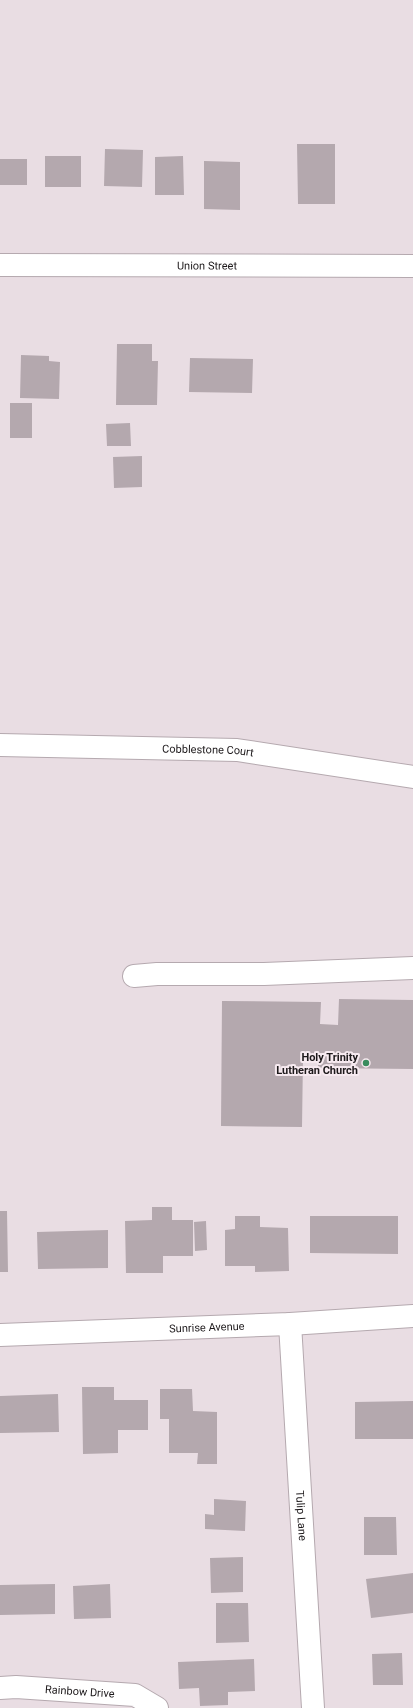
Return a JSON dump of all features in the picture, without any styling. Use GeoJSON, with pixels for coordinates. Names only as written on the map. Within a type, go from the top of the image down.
{"type":"FeatureCollection","features":[{"type":"Feature","properties":{"kind":"street","name":"Union Street"},"geometry":{"type":"LineString","coordinates":[[0,265],[413,266]]}},
{"type":"Feature","properties":{"kind":"street","name":"Cobblestone Court"},"geometry":{"type":"LineString","coordinates":[[0,745],[237,750],[413,777]]}},
{"type":"Feature","properties":{"kind":"street"},"geometry":{"type":"LineString","coordinates":[[134,976],[165,974],[264,974],[413,968]]}},
{"type":"Feature","properties":{"kind":"street","name":"Sunrise Avenue"},"geometry":{"type":"LineString","coordinates":[[0,1335],[290,1324],[413,1316]]}},
{"type":"Feature","properties":{"kind":"street","name":"Tulip Lane"},"geometry":{"type":"LineString","coordinates":[[290,1324],[313,1708]]}},
{"type":"Feature","properties":{"kind":"street","name":"Rainbow Drive"},"geometry":{"type":"LineString","coordinates":[[0,1688],[16,1687],[135,1695],[157,1708]]}},
{"type":"Feature","properties":{"kind":"building"},"geometry":{"type":"Polygon","coordinates":[[[297,144],[335,144],[335,204],[298,204],[297,144]]]}},
{"type":"Feature","properties":{"kind":"building"},"geometry":{"type":"Polygon","coordinates":[[[105,149],[143,150],[142,187],[104,186],[105,149]]]}},
{"type":"Feature","properties":{"kind":"building"},"geometry":{"type":"Polygon","coordinates":[[[45,156],[81,156],[81,187],[45,187],[45,156]]]}},
{"type":"Feature","properties":{"kind":"building"},"geometry":{"type":"Polygon","coordinates":[[[183,156],[184,195],[155,195],[155,157],[183,156]]]}},
{"type":"Feature","properties":{"kind":"building"},"geometry":{"type":"Polygon","coordinates":[[[0,159],[27,159],[27,185],[0,185],[0,159]]]}},
{"type":"Feature","properties":{"kind":"building"},"geometry":{"type":"Polygon","coordinates":[[[204,161],[240,162],[240,210],[204,209],[204,161]]]}},
{"type":"Feature","properties":{"kind":"building"},"geometry":{"type":"Polygon","coordinates":[[[117,344],[152,344],[152,361],[158,361],[157,405],[116,405],[117,344]]]}},
{"type":"Feature","properties":{"kind":"building"},"geometry":{"type":"Polygon","coordinates":[[[21,355],[49,356],[49,361],[60,362],[59,399],[20,398],[21,355]]]}},
{"type":"Feature","properties":{"kind":"building"},"geometry":{"type":"Polygon","coordinates":[[[190,358],[253,359],[252,393],[189,392],[190,358]]]}},
{"type":"Feature","properties":{"kind":"building"},"geometry":{"type":"Polygon","coordinates":[[[10,403],[32,403],[32,438],[10,438],[10,403]]]}},
{"type":"Feature","properties":{"kind":"building"},"geometry":{"type":"Polygon","coordinates":[[[130,423],[131,446],[107,446],[106,424],[130,423]]]}},
{"type":"Feature","properties":{"kind":"building"},"geometry":{"type":"Polygon","coordinates":[[[142,456],[142,487],[114,488],[113,457],[142,456]]]}},
{"type":"Feature","properties":{"kind":"building","name":"Holy Trinity Lutheran Church"},"geometry":{"type":"Polygon","coordinates":[[[339,999],[413,1000],[413,1069],[318,1068],[318,1058],[303,1057],[302,1127],[221,1126],[222,1001],[321,1002],[320,1024],[338,1025],[339,999]]]}},
{"type":"Feature","properties":{"kind":"building"},"geometry":{"type":"Polygon","coordinates":[[[152,1207],[172,1207],[172,1220],[193,1220],[193,1256],[163,1256],[163,1273],[126,1273],[125,1221],[152,1220],[152,1207]]]}},
{"type":"Feature","properties":{"kind":"building"},"geometry":{"type":"Polygon","coordinates":[[[0,1211],[7,1211],[8,1272],[0,1272],[0,1211]]]}},
{"type":"Feature","properties":{"kind":"building"},"geometry":{"type":"Polygon","coordinates":[[[235,1216],[260,1216],[260,1227],[288,1228],[289,1271],[255,1272],[255,1266],[225,1266],[225,1230],[235,1229],[235,1216]]]}},
{"type":"Feature","properties":{"kind":"building"},"geometry":{"type":"Polygon","coordinates":[[[310,1216],[398,1216],[398,1254],[310,1253],[310,1216]]]}},
{"type":"Feature","properties":{"kind":"building"},"geometry":{"type":"Polygon","coordinates":[[[206,1221],[207,1250],[195,1251],[194,1222],[206,1221]]]}},
{"type":"Feature","properties":{"kind":"building"},"geometry":{"type":"Polygon","coordinates":[[[108,1230],[108,1268],[38,1269],[37,1232],[108,1230]]]}},
{"type":"Feature","properties":{"kind":"building"},"geometry":{"type":"Polygon","coordinates":[[[82,1387],[114,1387],[114,1400],[148,1400],[148,1430],[118,1430],[118,1453],[83,1454],[82,1387]]]}},
{"type":"Feature","properties":{"kind":"building"},"geometry":{"type":"Polygon","coordinates":[[[160,1389],[192,1389],[193,1411],[217,1412],[217,1464],[197,1464],[198,1453],[169,1453],[169,1419],[160,1419],[160,1389]]]}},
{"type":"Feature","properties":{"kind":"building"},"geometry":{"type":"Polygon","coordinates":[[[58,1394],[59,1432],[0,1433],[0,1396],[58,1394]]]}},
{"type":"Feature","properties":{"kind":"building"},"geometry":{"type":"Polygon","coordinates":[[[413,1401],[413,1439],[355,1439],[355,1402],[413,1401]]]}},
{"type":"Feature","properties":{"kind":"building"},"geometry":{"type":"Polygon","coordinates":[[[214,1499],[246,1501],[245,1531],[205,1529],[205,1514],[214,1515],[214,1499]]]}},
{"type":"Feature","properties":{"kind":"building"},"geometry":{"type":"Polygon","coordinates":[[[364,1517],[396,1517],[397,1555],[364,1555],[364,1517]]]}},
{"type":"Feature","properties":{"kind":"building"},"geometry":{"type":"Polygon","coordinates":[[[243,1557],[243,1592],[211,1593],[210,1558],[243,1557]]]}},
{"type":"Feature","properties":{"kind":"building"},"geometry":{"type":"Polygon","coordinates":[[[413,1573],[413,1613],[371,1618],[366,1579],[413,1573]]]}},
{"type":"Feature","properties":{"kind":"building"},"geometry":{"type":"Polygon","coordinates":[[[55,1584],[55,1614],[0,1615],[0,1585],[55,1584]]]}},
{"type":"Feature","properties":{"kind":"building"},"geometry":{"type":"Polygon","coordinates":[[[110,1584],[111,1618],[74,1619],[73,1586],[110,1584]]]}},
{"type":"Feature","properties":{"kind":"building"},"geometry":{"type":"Polygon","coordinates":[[[216,1603],[248,1603],[249,1642],[216,1643],[216,1603]]]}},
{"type":"Feature","properties":{"kind":"building"},"geometry":{"type":"Polygon","coordinates":[[[402,1653],[403,1685],[373,1685],[372,1654],[402,1653]]]}},
{"type":"Feature","properties":{"kind":"building"},"geometry":{"type":"Polygon","coordinates":[[[254,1659],[255,1691],[228,1692],[228,1705],[200,1706],[199,1688],[179,1689],[178,1662],[254,1659]]]}},
{"type":"Feature","properties":{"kind":"place","name":"Holy Trinity Lutheran Church"},"geometry":{"type":"Point","coordinates":[366,1063]}}]}
